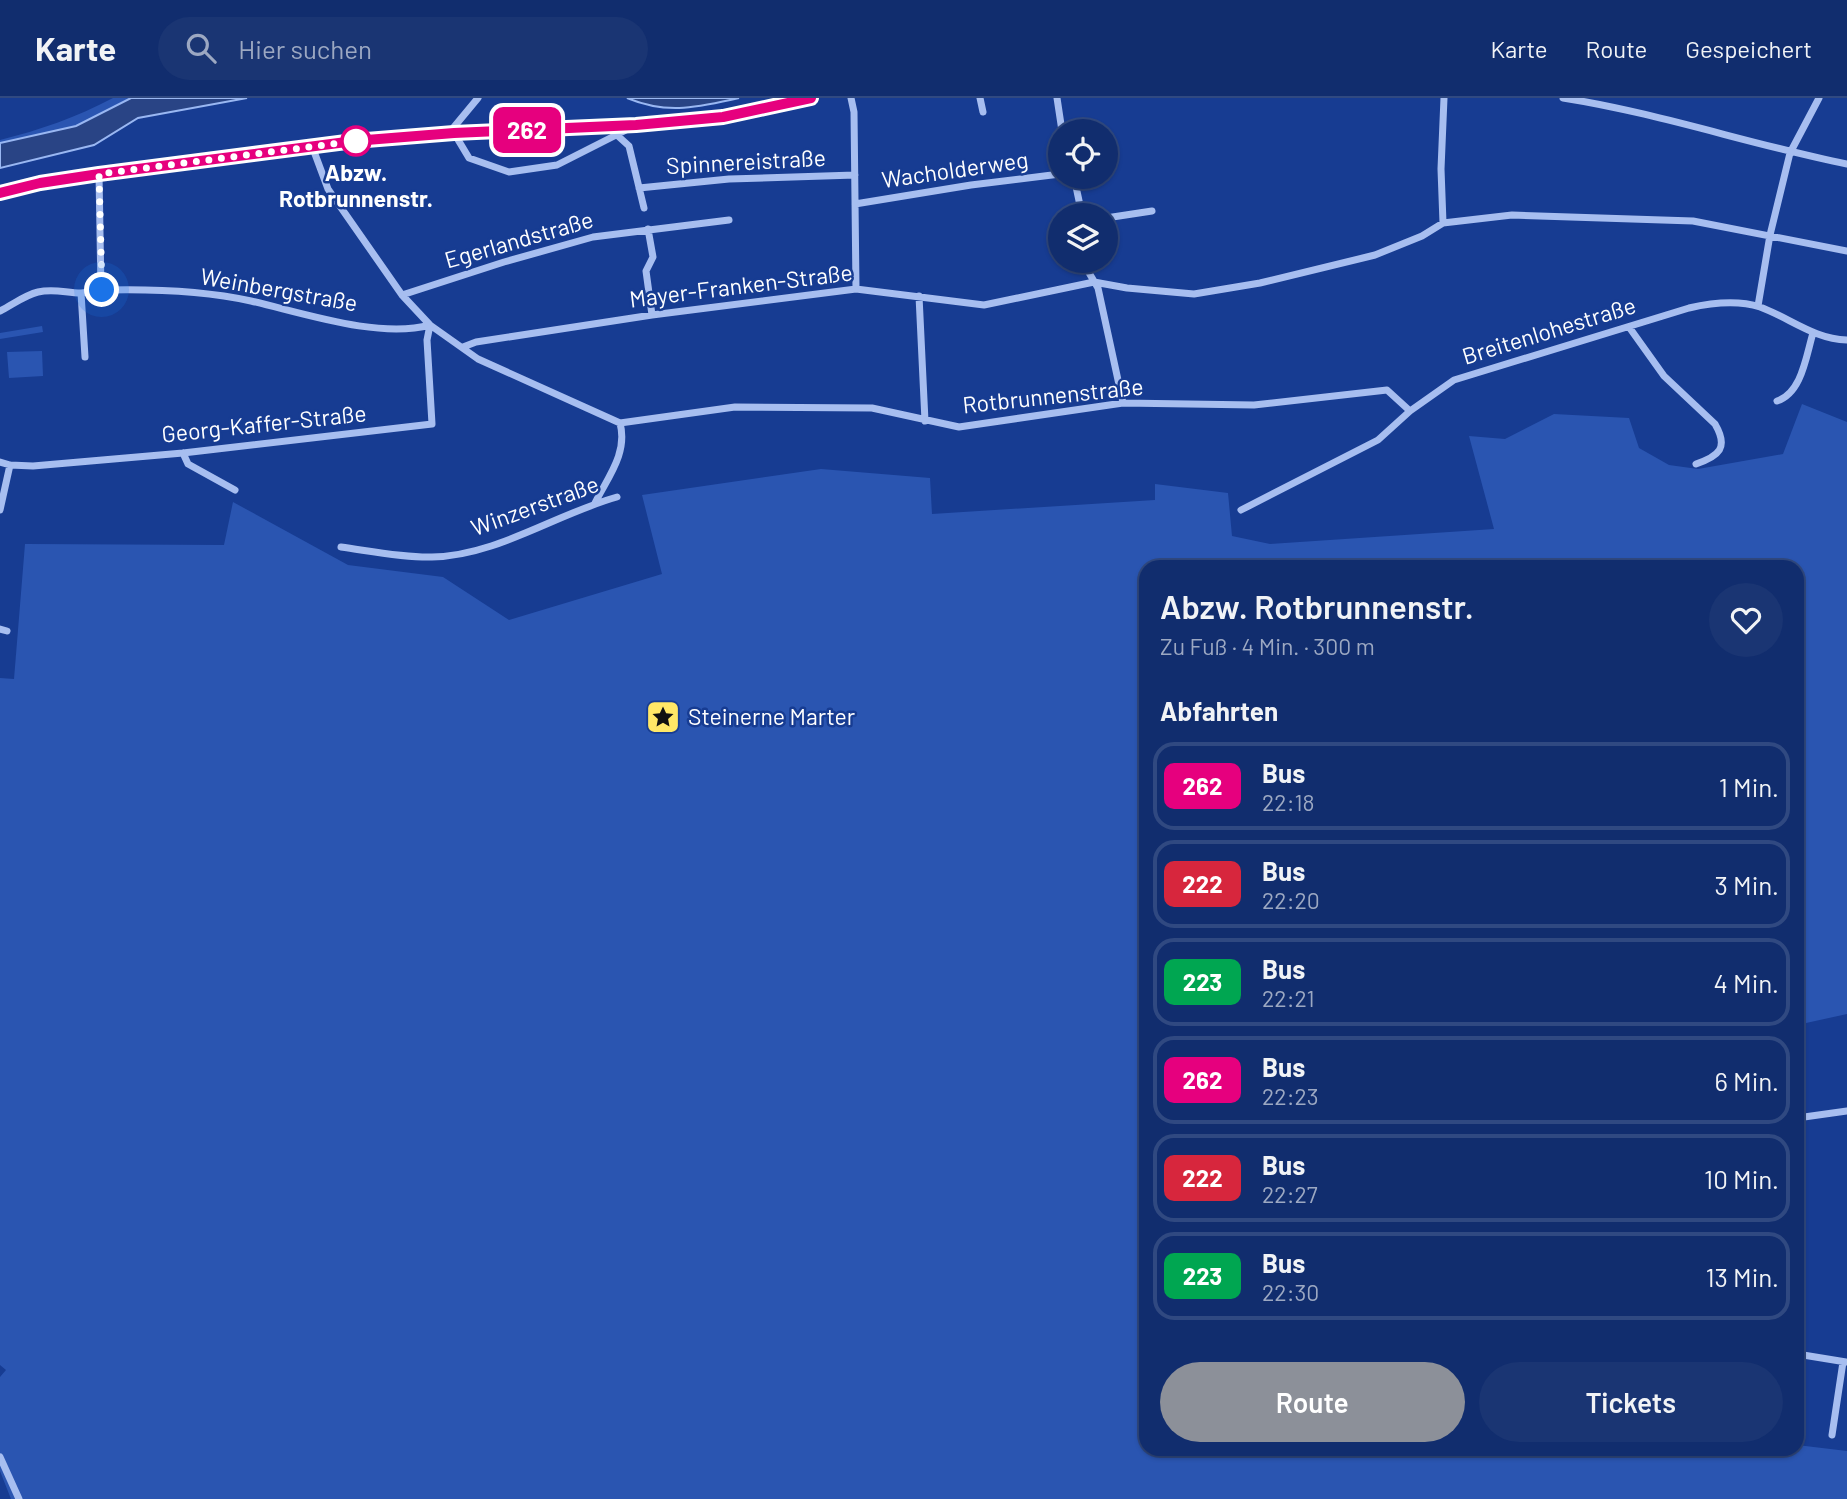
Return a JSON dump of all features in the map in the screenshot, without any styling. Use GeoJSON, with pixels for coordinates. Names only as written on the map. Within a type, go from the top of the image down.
{"type":"FeatureCollection","features":[{"type":"Feature","properties":{"kind":"main road"},"geometry":{"type":"LineString","coordinates":[[0,193],[40,183],[99,174],[312,146],[451,134],[636,125],[723,117],[811,98]]}},
{"type":"Feature","properties":{"kind":"street"},"geometry":{"type":"LineString","coordinates":[[478,98],[451,134],[469,158],[509,172],[557,165],[636,125]]}},
{"type":"Feature","properties":{"kind":"street"},"geometry":{"type":"LineString","coordinates":[[851,98],[854,112],[856,289]]}},
{"type":"Feature","properties":{"kind":"street"},"geometry":{"type":"LineString","coordinates":[[980,98],[983,112]]}},
{"type":"Feature","properties":{"kind":"street"},"geometry":{"type":"LineString","coordinates":[[1057,98],[1060,119]]}},
{"type":"Feature","properties":{"kind":"street"},"geometry":{"type":"LineString","coordinates":[[1443,223],[1441,169],[1444,98]]}},
{"type":"Feature","properties":{"kind":"street"},"geometry":{"type":"LineString","coordinates":[[1563,98],[1601,104],[1790,153],[1847,164]]}},
{"type":"Feature","properties":{"kind":"street"},"geometry":{"type":"LineString","coordinates":[[1758,306],[1770,235],[1790,153],[1819,98]]}},
{"type":"Feature","properties":{"kind":"street","name":"Spinnereistraße"},"geometry":{"type":"LineString","coordinates":[[618,136],[629,146],[644,208]]}},
{"type":"Feature","properties":{"kind":"street"},"geometry":{"type":"LineString","coordinates":[[312,146],[328,188],[402,295],[430,325],[478,359],[620,423],[624,437],[619,458],[595,503]]}},
{"type":"Feature","properties":{"kind":"street"},"geometry":{"type":"LineString","coordinates":[[99,174],[102,290]]}},
{"type":"Feature","properties":{"kind":"street","name":"Spinnereistraße"},"geometry":{"type":"LineString","coordinates":[[639,188],[729,179],[855,175]]}},
{"type":"Feature","properties":{"kind":"street","name":"Wacholderweg"},"geometry":{"type":"LineString","coordinates":[[855,204],[1048,175]]}},
{"type":"Feature","properties":{"kind":"street"},"geometry":{"type":"LineString","coordinates":[[1118,216],[1152,211]]}},
{"type":"Feature","properties":{"kind":"street","name":"Mayer-Franken-Straße"},"geometry":{"type":"LineString","coordinates":[[463,347],[476,342],[653,315],[856,289],[984,305],[1094,282],[1194,294],[1260,283],[1375,254],[1422,236],[1443,223],[1513,215],[1693,221],[1847,251]]}},
{"type":"Feature","properties":{"kind":"street","name":"Egerlandstraße"},"geometry":{"type":"LineString","coordinates":[[402,295],[593,237],[729,220]]}},
{"type":"Feature","properties":{"kind":"street"},"geometry":{"type":"LineString","coordinates":[[648,229],[653,257],[646,271],[653,315]]}},
{"type":"Feature","properties":{"kind":"street"},"geometry":{"type":"LineString","coordinates":[[1089,273],[1098,288],[1123,403]]}},
{"type":"Feature","properties":{"kind":"street","name":"Weinbergstraße"},"geometry":{"type":"LineString","coordinates":[[0,311],[36,292],[57,289],[81,293],[150,290],[229,297],[345,324],[414,329],[430,325]]}},
{"type":"Feature","properties":{"kind":"street"},"geometry":{"type":"LineString","coordinates":[[81,293],[85,357]]}},
{"type":"Feature","properties":{"kind":"street"},"geometry":{"type":"LineString","coordinates":[[919,296],[925,421]]}},
{"type":"Feature","properties":{"kind":"street","name":"Breitenlohestraße"},"geometry":{"type":"LineString","coordinates":[[1241,510],[1378,440],[1410,411],[1454,380],[1689,307],[1713,302],[1758,306],[1813,333],[1847,340]]}},
{"type":"Feature","properties":{"kind":"street","name":"Georg-Kaffer-Straße"},"geometry":{"type":"LineString","coordinates":[[0,462],[33,466],[183,453],[432,424],[428,340],[430,325]]}},
{"type":"Feature","properties":{"kind":"street"},"geometry":{"type":"LineString","coordinates":[[1629,327],[1664,376],[1716,424],[1721,434],[1722,444],[1718,453],[1712,459],[1696,464]]}},
{"type":"Feature","properties":{"kind":"street"},"geometry":{"type":"LineString","coordinates":[[1777,401],[1786,398],[1795,390],[1813,333]]}},
{"type":"Feature","properties":{"kind":"street","name":"Rotbrunnenstraße"},"geometry":{"type":"LineString","coordinates":[[620,423],[735,407],[872,408],[959,427],[1123,403],[1254,405],[1387,390],[1410,411]]}},
{"type":"Feature","properties":{"kind":"street"},"geometry":{"type":"LineString","coordinates":[[183,453],[188,464],[235,490]]}},
{"type":"Feature","properties":{"kind":"street"},"geometry":{"type":"LineString","coordinates":[[0,510],[10,465]]}},
{"type":"Feature","properties":{"kind":"street","name":"Winzerstraße"},"geometry":{"type":"LineString","coordinates":[[341,547],[433,557],[489,547],[595,503],[617,497]]}},
{"type":"Feature","properties":{"kind":"street"},"geometry":{"type":"LineString","coordinates":[[1804,1117],[1847,1111]]}},
{"type":"Feature","properties":{"kind":"street"},"geometry":{"type":"LineString","coordinates":[[1804,1355],[1845,1362],[1832,1435]]}},
{"type":"Feature","properties":{"kind":"street"},"geometry":{"type":"LineString","coordinates":[[0,1457],[19,1499]]}},
{"type":"Feature","properties":{"kind":"shaded area"},"geometry":{"type":"Polygon","coordinates":[[[113,98],[131,98],[77,126],[0,143],[0,140],[58,122],[113,98]]]}},
{"type":"Feature","properties":{"kind":"shaded area"},"geometry":{"type":"Polygon","coordinates":[[[131,98],[247,98],[138,118],[94,145],[0,168],[0,143],[76,126],[131,98]]]}},
{"type":"Feature","properties":{"kind":"shaded area"},"geometry":{"type":"Polygon","coordinates":[[[627,98],[739,98],[669,108],[627,98]]]}},
{"type":"Feature","properties":{"kind":"shaded area"},"geometry":{"type":"Polygon","coordinates":[[[42,326],[43,332],[0,339],[0,333],[42,326]]]}},
{"type":"Feature","properties":{"kind":"shaded area"},"geometry":{"type":"Polygon","coordinates":[[[42,351],[43,376],[9,378],[7,352],[42,351]]]}},
{"type":"Feature","properties":{"kind":"shaded area"},"geometry":{"type":"Polygon","coordinates":[[[1802,404],[1847,422],[1847,1014],[1804,1023],[1804,560],[1139,560],[1139,1456],[1804,1456],[1804,1446],[1847,1451],[1847,1499],[11,1499],[0,1471],[0,1377],[6,1370],[0,1365],[0,678],[14,679],[25,544],[224,545],[233,502],[348,565],[443,577],[509,620],[662,574],[642,495],[821,469],[930,478],[932,514],[1155,500],[1155,484],[1228,493],[1232,536],[1270,544],[1494,529],[1469,436],[1505,439],[1554,414],[1629,418],[1639,448],[1669,465],[1698,469],[1783,454],[1802,404]]]}},
{"type":"Feature","properties":{"kind":"bus line","name":"262"},"geometry":{"type":"LineString","coordinates":[[0,193],[40,183],[99,174],[354,141],[454,133],[636,125],[723,117],[811,98]]}},
{"type":"Feature","properties":{"kind":"place","name":"Abzw. Rotbrunnenstr."},"geometry":{"type":"Point","coordinates":[356,141]}},
{"type":"Feature","properties":{"kind":"place","name":"Steinerne Marter"},"geometry":{"type":"Point","coordinates":[663,717]}},
{"type":"Feature","properties":{"kind":"route"},"geometry":{"type":"LineString","coordinates":[[102,290],[99,174],[356,141]]}}]}
